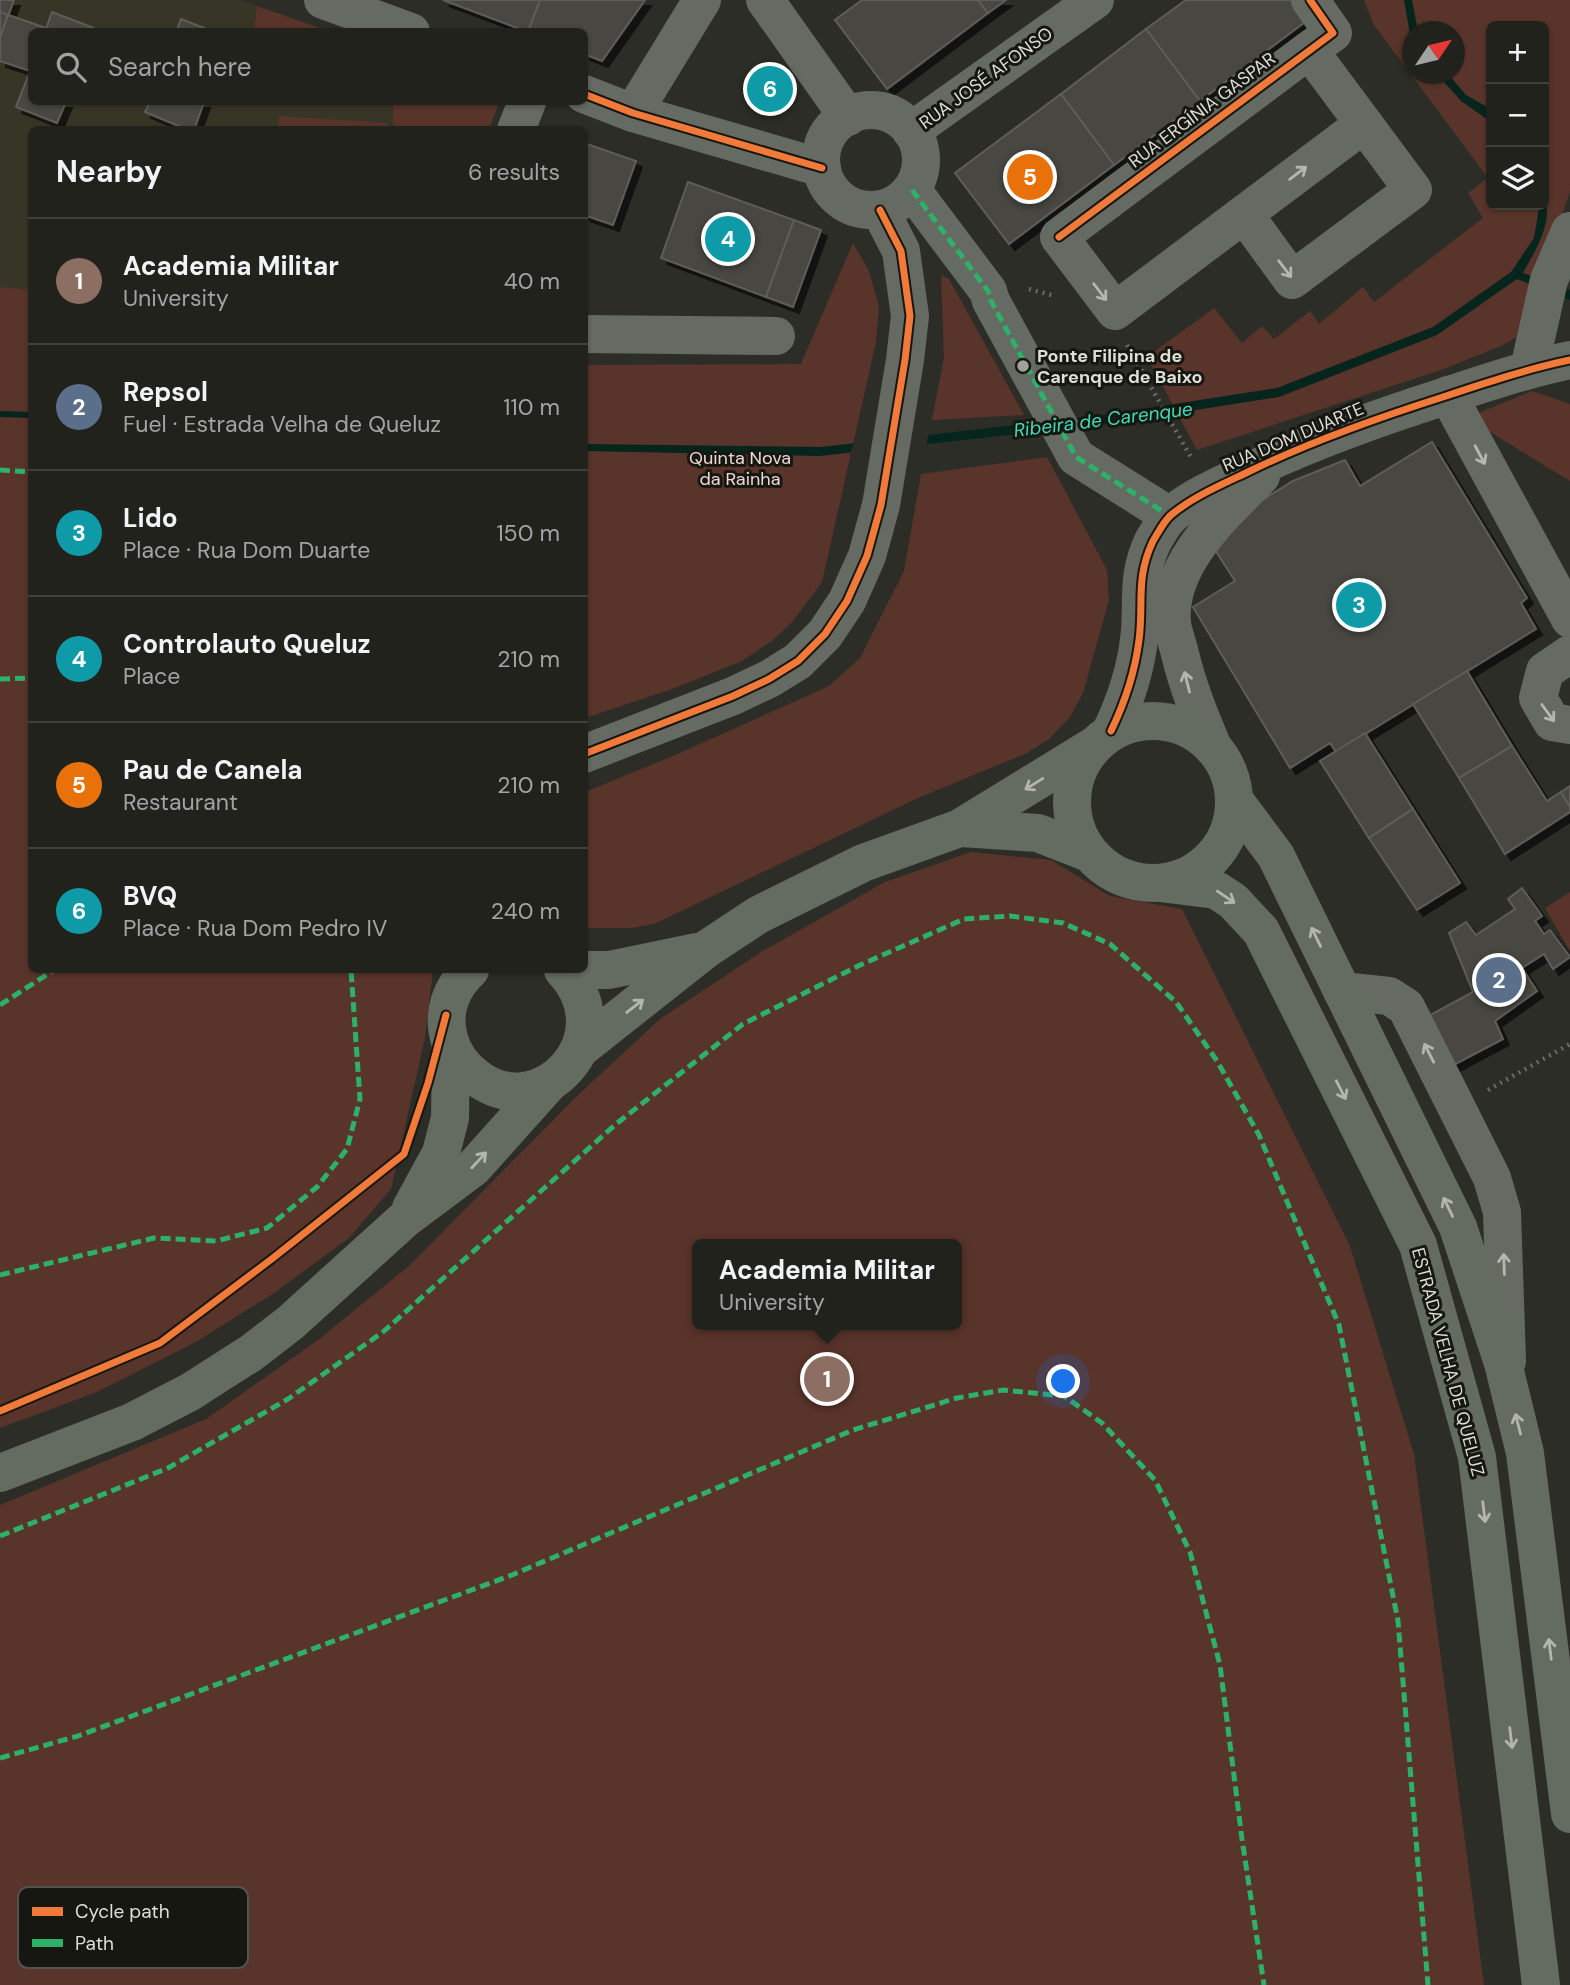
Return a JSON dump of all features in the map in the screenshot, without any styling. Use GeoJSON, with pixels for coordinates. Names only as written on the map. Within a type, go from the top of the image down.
{"type":"FeatureCollection","features":[{"type":"Feature","properties":{"kind":"main road"},"geometry":{"type":"LineString","coordinates":[[0,1473],[132,1422],[190,1392],[251,1353],[290,1323],[406,1218],[473,1168],[550,1082],[568,1068],[581,1048],[705,950],[758,915],[852,869],[960,828],[1102,739],[1136,721],[1163,720],[1189,728],[1212,745],[1224,761],[1232,781],[1235,801],[1231,825],[1221,848],[1205,866],[1184,878],[1160,883],[1134,881],[1109,871],[1089,853],[1077,833],[1072,811],[1072,788],[1079,766],[1102,739]]}},
{"type":"Feature","properties":{"kind":"main road"},"geometry":{"type":"LineString","coordinates":[[1235,801],[1276,856],[1458,1227],[1507,1381],[1525,1453],[1570,1814]]}},
{"type":"Feature","properties":{"kind":"main road"},"geometry":{"type":"LineString","coordinates":[[960,828],[1038,833],[1089,853]]}},
{"type":"Feature","properties":{"kind":"main road","name":"ESTRADA VELHA DE QUELUZ"},"geometry":{"type":"LineString","coordinates":[[1160,883],[1216,890],[1233,901],[1261,931],[1418,1245],[1477,1457],[1541,1985]]}},
{"type":"Feature","properties":{"kind":"main road"},"geometry":{"type":"LineString","coordinates":[[588,970],[609,970],[705,950]]}},
{"type":"Feature","properties":{"kind":"main road"},"geometry":{"type":"LineString","coordinates":[[406,1218],[441,1153],[450,1118],[450,996],[467,973]]}},
{"type":"Feature","properties":{"kind":"main road"},"geometry":{"type":"LineString","coordinates":[[566,973],[582,999],[586,1015],[581,1048]]}},
{"type":"Feature","properties":{"kind":"main road"},"geometry":{"type":"LineString","coordinates":[[449,1032],[464,1068],[482,1082],[505,1090],[528,1091],[550,1082]]}},
{"type":"Feature","properties":{"kind":"street"},"geometry":{"type":"LineString","coordinates":[[323,0],[400,28]]}},
{"type":"Feature","properties":{"kind":"street"},"geometry":{"type":"LineString","coordinates":[[633,113],[702,0]]}},
{"type":"Feature","properties":{"kind":"street"},"geometry":{"type":"LineString","coordinates":[[765,0],[848,117]]}},
{"type":"Feature","properties":{"kind":"street","name":"RUA JOSÉ AFONSO"},"geometry":{"type":"LineString","coordinates":[[911,131],[1095,0]]}},
{"type":"Feature","properties":{"kind":"street","name":"RUA ERGÍNIA GASPAR"},"geometry":{"type":"LineString","coordinates":[[1244,214],[1115,311],[1059,237],[1333,33],[1310,0]]}},
{"type":"Feature","properties":{"kind":"street"},"geometry":{"type":"LineString","coordinates":[[1309,50],[1364,124],[1413,190],[1293,279],[1244,214],[1364,124]]}},
{"type":"Feature","properties":{"kind":"street"},"geometry":{"type":"LineString","coordinates":[[588,96],[633,113],[822,168]]}},
{"type":"Feature","properties":{"kind":"street"},"geometry":{"type":"LineString","coordinates":[[518,126],[526,105]]}},
{"type":"Feature","properties":{"kind":"street"},"geometry":{"type":"LineString","coordinates":[[861,112],[889,114],[911,131],[918,141],[921,153],[918,179],[903,199],[880,210],[864,210],[849,205],[836,196],[827,183],[822,168],[824,144],[830,132],[848,117],[861,112]]}},
{"type":"Feature","properties":{"kind":"street"},"geometry":{"type":"LineString","coordinates":[[912,190],[988,291],[1076,457],[1170,516]]}},
{"type":"Feature","properties":{"kind":"street"},"geometry":{"type":"LineString","coordinates":[[588,752],[733,696],[769,679],[798,661],[825,634],[846,601],[867,556],[881,505],[905,360],[909,316],[901,251],[880,210]]}},
{"type":"Feature","properties":{"kind":"street"},"geometry":{"type":"LineString","coordinates":[[1529,369],[1549,280],[1570,231]]}},
{"type":"Feature","properties":{"kind":"street"},"geometry":{"type":"LineString","coordinates":[[588,334],[776,336]]}},
{"type":"Feature","properties":{"kind":"street","name":"RUA DOM DUARTE"},"geometry":{"type":"LineString","coordinates":[[1102,739],[1125,703],[1140,639],[1140,585],[1147,558],[1159,531],[1170,516],[1211,490],[1280,456],[1389,414],[1529,369],[1570,360]]}},
{"type":"Feature","properties":{"kind":"street"},"geometry":{"type":"LineString","coordinates":[[1448,395],[1570,619]]}},
{"type":"Feature","properties":{"kind":"street","name":"RUA DOM DUARTE"},"geometry":{"type":"LineString","coordinates":[[1212,745],[1189,693],[1172,622],[1176,588],[1188,560],[1221,516],[1280,456]]}},
{"type":"Feature","properties":{"kind":"street"},"geometry":{"type":"LineString","coordinates":[[1570,654],[1545,671],[1538,698],[1552,722],[1570,725]]}},
{"type":"Feature","properties":{"kind":"street"},"geometry":{"type":"LineString","coordinates":[[449,1032],[452,973]]}},
{"type":"Feature","properties":{"kind":"street"},"geometry":{"type":"LineString","coordinates":[[1342,991],[1389,996],[1406,1007],[1492,1178],[1502,1212],[1507,1381]]}},
{"type":"Feature","properties":{"kind":"path"},"geometry":{"type":"LineString","coordinates":[[1123,338],[1184,447]]}},
{"type":"Feature","properties":{"kind":"path"},"geometry":{"type":"LineString","coordinates":[[1457,1108],[1570,1044]]}},
{"type":"Feature","properties":{"kind":"shaded area"},"geometry":{"type":"Polygon","coordinates":[[[0,0],[240,0],[319,28],[28,28],[28,105],[498,105],[490,126],[28,126],[28,315],[0,313],[0,0]]]}},
{"type":"Feature","properties":{"kind":"green space"},"geometry":{"type":"Polygon","coordinates":[[[1364,0],[1570,0],[1570,191],[1519,336],[1444,369],[1197,450],[1147,357],[1214,308],[1242,343],[1262,326],[1274,339],[1310,311],[1319,324],[1363,287],[1374,302],[1483,218],[1468,193],[1486,180],[1486,210],[1549,210],[1549,21],[1486,21],[1486,175],[1418,84],[1465,84],[1465,21],[1402,21],[1402,63],[1374,25],[1364,0]]]}},
{"type":"Feature","properties":{"kind":"green space"},"geometry":{"type":"Polygon","coordinates":[[[257,6],[319,28],[254,28],[257,6]]]}},
{"type":"Feature","properties":{"kind":"green space"},"geometry":{"type":"Polygon","coordinates":[[[393,105],[498,105],[490,126],[393,126],[393,105]]]}},
{"type":"Feature","properties":{"kind":"green space"},"geometry":{"type":"Polygon","coordinates":[[[279,116],[388,123],[388,126],[278,126],[279,116]]]}},
{"type":"Feature","properties":{"kind":"green space","name":"Quinta Nova da Rainha"},"geometry":{"type":"Polygon","coordinates":[[[853,243],[869,271],[879,307],[876,342],[822,582],[793,621],[773,640],[742,661],[675,688],[588,717],[588,365],[801,364],[853,243]]]}},
{"type":"Feature","properties":{"kind":"green space"},"geometry":{"type":"Polygon","coordinates":[[[941,275],[949,279],[1024,415],[932,420],[944,357],[941,275]]]}},
{"type":"Feature","properties":{"kind":"green space"},"geometry":{"type":"Polygon","coordinates":[[[0,287],[28,290],[28,973],[433,973],[425,1038],[391,1189],[349,1238],[274,1293],[194,1343],[97,1392],[0,1428],[0,287]]]}},
{"type":"Feature","properties":{"kind":"green space"},"geometry":{"type":"Polygon","coordinates":[[[1532,391],[1570,404],[1570,481],[1467,418],[1532,391]]]}},
{"type":"Feature","properties":{"kind":"green space"},"geometry":{"type":"Polygon","coordinates":[[[1047,457],[1107,570],[1109,600],[1083,693],[1070,717],[1049,739],[1027,753],[918,798],[654,924],[631,928],[588,928],[588,791],[829,686],[860,658],[904,571],[921,474],[1047,457]]]}},
{"type":"Feature","properties":{"kind":"green space"},"geometry":{"type":"Polygon","coordinates":[[[971,852],[1051,860],[1110,896],[1182,909],[1350,1246],[1414,1454],[1484,1985],[0,1985],[0,1505],[206,1419],[318,1340],[410,1265],[578,1095],[660,1019],[761,952],[885,882],[971,852]]]}},
{"type":"Feature","properties":{"kind":"green space"},"geometry":{"type":"Polygon","coordinates":[[[1570,892],[1570,951],[1545,908],[1570,892]]]}},
{"type":"Feature","properties":{"kind":"water"},"geometry":{"type":"Polygon","coordinates":[[[1404,0],[1412,0],[1416,21],[1408,21],[1404,0]]]}},
{"type":"Feature","properties":{"kind":"water"},"geometry":{"type":"Polygon","coordinates":[[[1446,84],[1457,84],[1466,95],[1486,106],[1486,118],[1461,101],[1446,84]]]}},
{"type":"Feature","properties":{"kind":"water","name":"Ribeira de Carenque"},"geometry":{"type":"Polygon","coordinates":[[[1539,210],[1547,210],[1545,227],[1523,273],[1570,290],[1570,300],[1517,279],[1437,335],[1279,397],[1100,425],[820,456],[588,451],[588,444],[821,447],[1097,416],[1277,388],[1433,327],[1511,272],[1534,238],[1539,210]]]}},
{"type":"Feature","properties":{"kind":"water"},"geometry":{"type":"Polygon","coordinates":[[[0,411],[28,412],[28,418],[0,417],[0,411]]]}},
{"type":"Feature","properties":{"kind":"pier"},"geometry":{"type":"Polygon","coordinates":[[[929,431],[926,448],[850,456],[854,440],[929,431]]]}},
{"type":"Feature","properties":{"kind":"building"},"geometry":{"type":"Polygon","coordinates":[[[0,0],[14,0],[8,16],[0,12],[0,0]]]}},
{"type":"Feature","properties":{"kind":"building"},"geometry":{"type":"Polygon","coordinates":[[[443,0],[540,0],[530,28],[517,28],[443,0]]]}},
{"type":"Feature","properties":{"kind":"building"},"geometry":{"type":"Polygon","coordinates":[[[540,0],[645,0],[602,61],[588,56],[588,28],[530,28],[540,0]]]}},
{"type":"Feature","properties":{"kind":"building"},"geometry":{"type":"Polygon","coordinates":[[[862,0],[978,0],[988,13],[887,89],[835,20],[862,0]]]}},
{"type":"Feature","properties":{"kind":"building"},"geometry":{"type":"Polygon","coordinates":[[[978,0],[1006,0],[988,13],[978,0]]]}},
{"type":"Feature","properties":{"kind":"building"},"geometry":{"type":"Polygon","coordinates":[[[1186,0],[1295,0],[1309,19],[1200,101],[1146,29],[1186,0]]]}},
{"type":"Feature","properties":{"kind":"building"},"geometry":{"type":"Polygon","coordinates":[[[0,12],[8,15],[0,38],[0,12]]]}},
{"type":"Feature","properties":{"kind":"building"},"geometry":{"type":"Polygon","coordinates":[[[52,12],[94,28],[46,28],[52,12]]]}},
{"type":"Feature","properties":{"kind":"building"},"geometry":{"type":"Polygon","coordinates":[[[8,15],[46,28],[28,28],[28,70],[0,61],[0,38],[8,15]]]}},
{"type":"Feature","properties":{"kind":"building"},"geometry":{"type":"Polygon","coordinates":[[[181,19],[204,28],[178,28],[181,19]]]}},
{"type":"Feature","properties":{"kind":"building"},"geometry":{"type":"Polygon","coordinates":[[[1146,29],[1200,101],[1114,165],[1061,94],[1146,29]]]}},
{"type":"Feature","properties":{"kind":"building"},"geometry":{"type":"Polygon","coordinates":[[[28,76],[28,105],[65,105],[57,123],[16,107],[28,76]]]}},
{"type":"Feature","properties":{"kind":"building"},"geometry":{"type":"Polygon","coordinates":[[[1061,94],[1114,165],[1009,244],[955,173],[1061,94]]]}},
{"type":"Feature","properties":{"kind":"building"},"geometry":{"type":"Polygon","coordinates":[[[148,105],[203,105],[195,126],[178,126],[145,112],[148,105]]]}},
{"type":"Feature","properties":{"kind":"building"},"geometry":{"type":"Polygon","coordinates":[[[588,144],[636,161],[613,225],[588,216],[588,144]]]}},
{"type":"Feature","properties":{"kind":"building"},"geometry":{"type":"Polygon","coordinates":[[[688,182],[794,220],[766,297],[661,258],[688,182]]]}},
{"type":"Feature","properties":{"kind":"building"},"geometry":{"type":"Polygon","coordinates":[[[794,220],[821,230],[793,307],[766,297],[794,220]]]}},
{"type":"Feature","properties":{"kind":"building"},"geometry":{"type":"Polygon","coordinates":[[[1432,442],[1527,598],[1521,603],[1536,629],[1336,752],[1330,743],[1290,768],[1193,607],[1235,581],[1210,542],[1248,509],[1293,481],[1345,460],[1360,486],[1432,442]]]}},
{"type":"Feature","properties":{"kind":"building"},"geometry":{"type":"Polygon","coordinates":[[[1467,671],[1512,746],[1459,778],[1413,704],[1467,671]]]}},
{"type":"Feature","properties":{"kind":"building"},"geometry":{"type":"Polygon","coordinates":[[[1365,733],[1413,809],[1369,838],[1320,761],[1365,733]]]}},
{"type":"Feature","properties":{"kind":"building"},"geometry":{"type":"Polygon","coordinates":[[[1512,746],[1547,801],[1561,792],[1570,812],[1505,854],[1459,778],[1512,746]]]}},
{"type":"Feature","properties":{"kind":"building"},"geometry":{"type":"Polygon","coordinates":[[[1570,786],[1570,807],[1561,792],[1570,786]]]}},
{"type":"Feature","properties":{"kind":"building"},"geometry":{"type":"Polygon","coordinates":[[[1413,809],[1460,883],[1417,910],[1369,838],[1413,809]]]}},
{"type":"Feature","properties":{"kind":"building"},"geometry":{"type":"Polygon","coordinates":[[[1522,888],[1542,916],[1535,921],[1544,934],[1550,930],[1570,957],[1553,969],[1544,954],[1522,968],[1537,991],[1495,1021],[1503,1039],[1427,1079],[1401,1031],[1473,992],[1449,933],[1466,922],[1476,935],[1515,909],[1508,899],[1522,888]]]}},
{"type":"Feature","properties":{"kind":"marked path"},"geometry":{"type":"LineString","coordinates":[[912,190],[988,291],[1076,457],[1170,516]]}},
{"type":"Feature","properties":{"kind":"marked path"},"geometry":{"type":"LineString","coordinates":[[0,470],[28,472]]}},
{"type":"Feature","properties":{"kind":"marked path"},"geometry":{"type":"LineString","coordinates":[[0,679],[28,678]]}},
{"type":"Feature","properties":{"kind":"marked path"},"geometry":{"type":"LineString","coordinates":[[0,1536],[168,1468],[288,1399],[383,1332],[616,1124],[743,1024],[858,966],[964,919],[1010,916],[1063,923],[1110,944],[1176,1002],[1217,1061],[1259,1135],[1339,1325],[1398,1621],[1428,1985]]}},
{"type":"Feature","properties":{"kind":"marked path"},"geometry":{"type":"LineString","coordinates":[[0,1005],[49,973]]}},
{"type":"Feature","properties":{"kind":"marked path"},"geometry":{"type":"LineString","coordinates":[[0,1275],[154,1238],[216,1241],[267,1228],[317,1187],[347,1149],[360,1099],[351,973]]}},
{"type":"Feature","properties":{"kind":"marked path"},"geometry":{"type":"LineString","coordinates":[[0,1758],[78,1736],[512,1575],[853,1430],[957,1398],[1003,1390],[1064,1396],[1102,1423],[1155,1480],[1190,1552],[1220,1665],[1264,1985]]}},
{"type":"Feature","properties":{"kind":"cycle path"},"geometry":{"type":"LineString","coordinates":[[1059,237],[1333,33],[1310,0]]}},
{"type":"Feature","properties":{"kind":"cycle path"},"geometry":{"type":"LineString","coordinates":[[588,96],[633,113],[822,168]]}},
{"type":"Feature","properties":{"kind":"cycle path"},"geometry":{"type":"LineString","coordinates":[[588,752],[733,696],[769,679],[798,661],[825,634],[847,601],[867,556],[881,505],[910,316],[901,251],[880,210]]}},
{"type":"Feature","properties":{"kind":"cycle path"},"geometry":{"type":"LineString","coordinates":[[1111,731],[1135,664],[1142,579],[1147,555],[1171,515],[1219,486],[1321,440],[1394,413],[1522,372],[1570,360]]}},
{"type":"Feature","properties":{"kind":"cycle path"},"geometry":{"type":"LineString","coordinates":[[0,1411],[160,1343],[404,1154],[428,1083],[446,1015]]}},
{"type":"Feature","properties":{"kind":"place","name":"BVQ"},"geometry":{"type":"Point","coordinates":[770,89]}},
{"type":"Feature","properties":{"kind":"place","name":"Pau de Canela"},"geometry":{"type":"Point","coordinates":[1030,177]}},
{"type":"Feature","properties":{"kind":"place","name":"Controlauto Queluz"},"geometry":{"type":"Point","coordinates":[728,239]}},
{"type":"Feature","properties":{"kind":"place","name":"Ponte Filipina de Carenque de Baixo"},"geometry":{"type":"Point","coordinates":[1023,366]}},
{"type":"Feature","properties":{"kind":"place","name":"Lido"},"geometry":{"type":"Point","coordinates":[1359,605]}},
{"type":"Feature","properties":{"kind":"place","name":"Repsol"},"geometry":{"type":"Point","coordinates":[1499,980]}},
{"type":"Feature","properties":{"kind":"place","name":"Academia Militar"},"geometry":{"type":"Point","coordinates":[827,1379]}}]}
